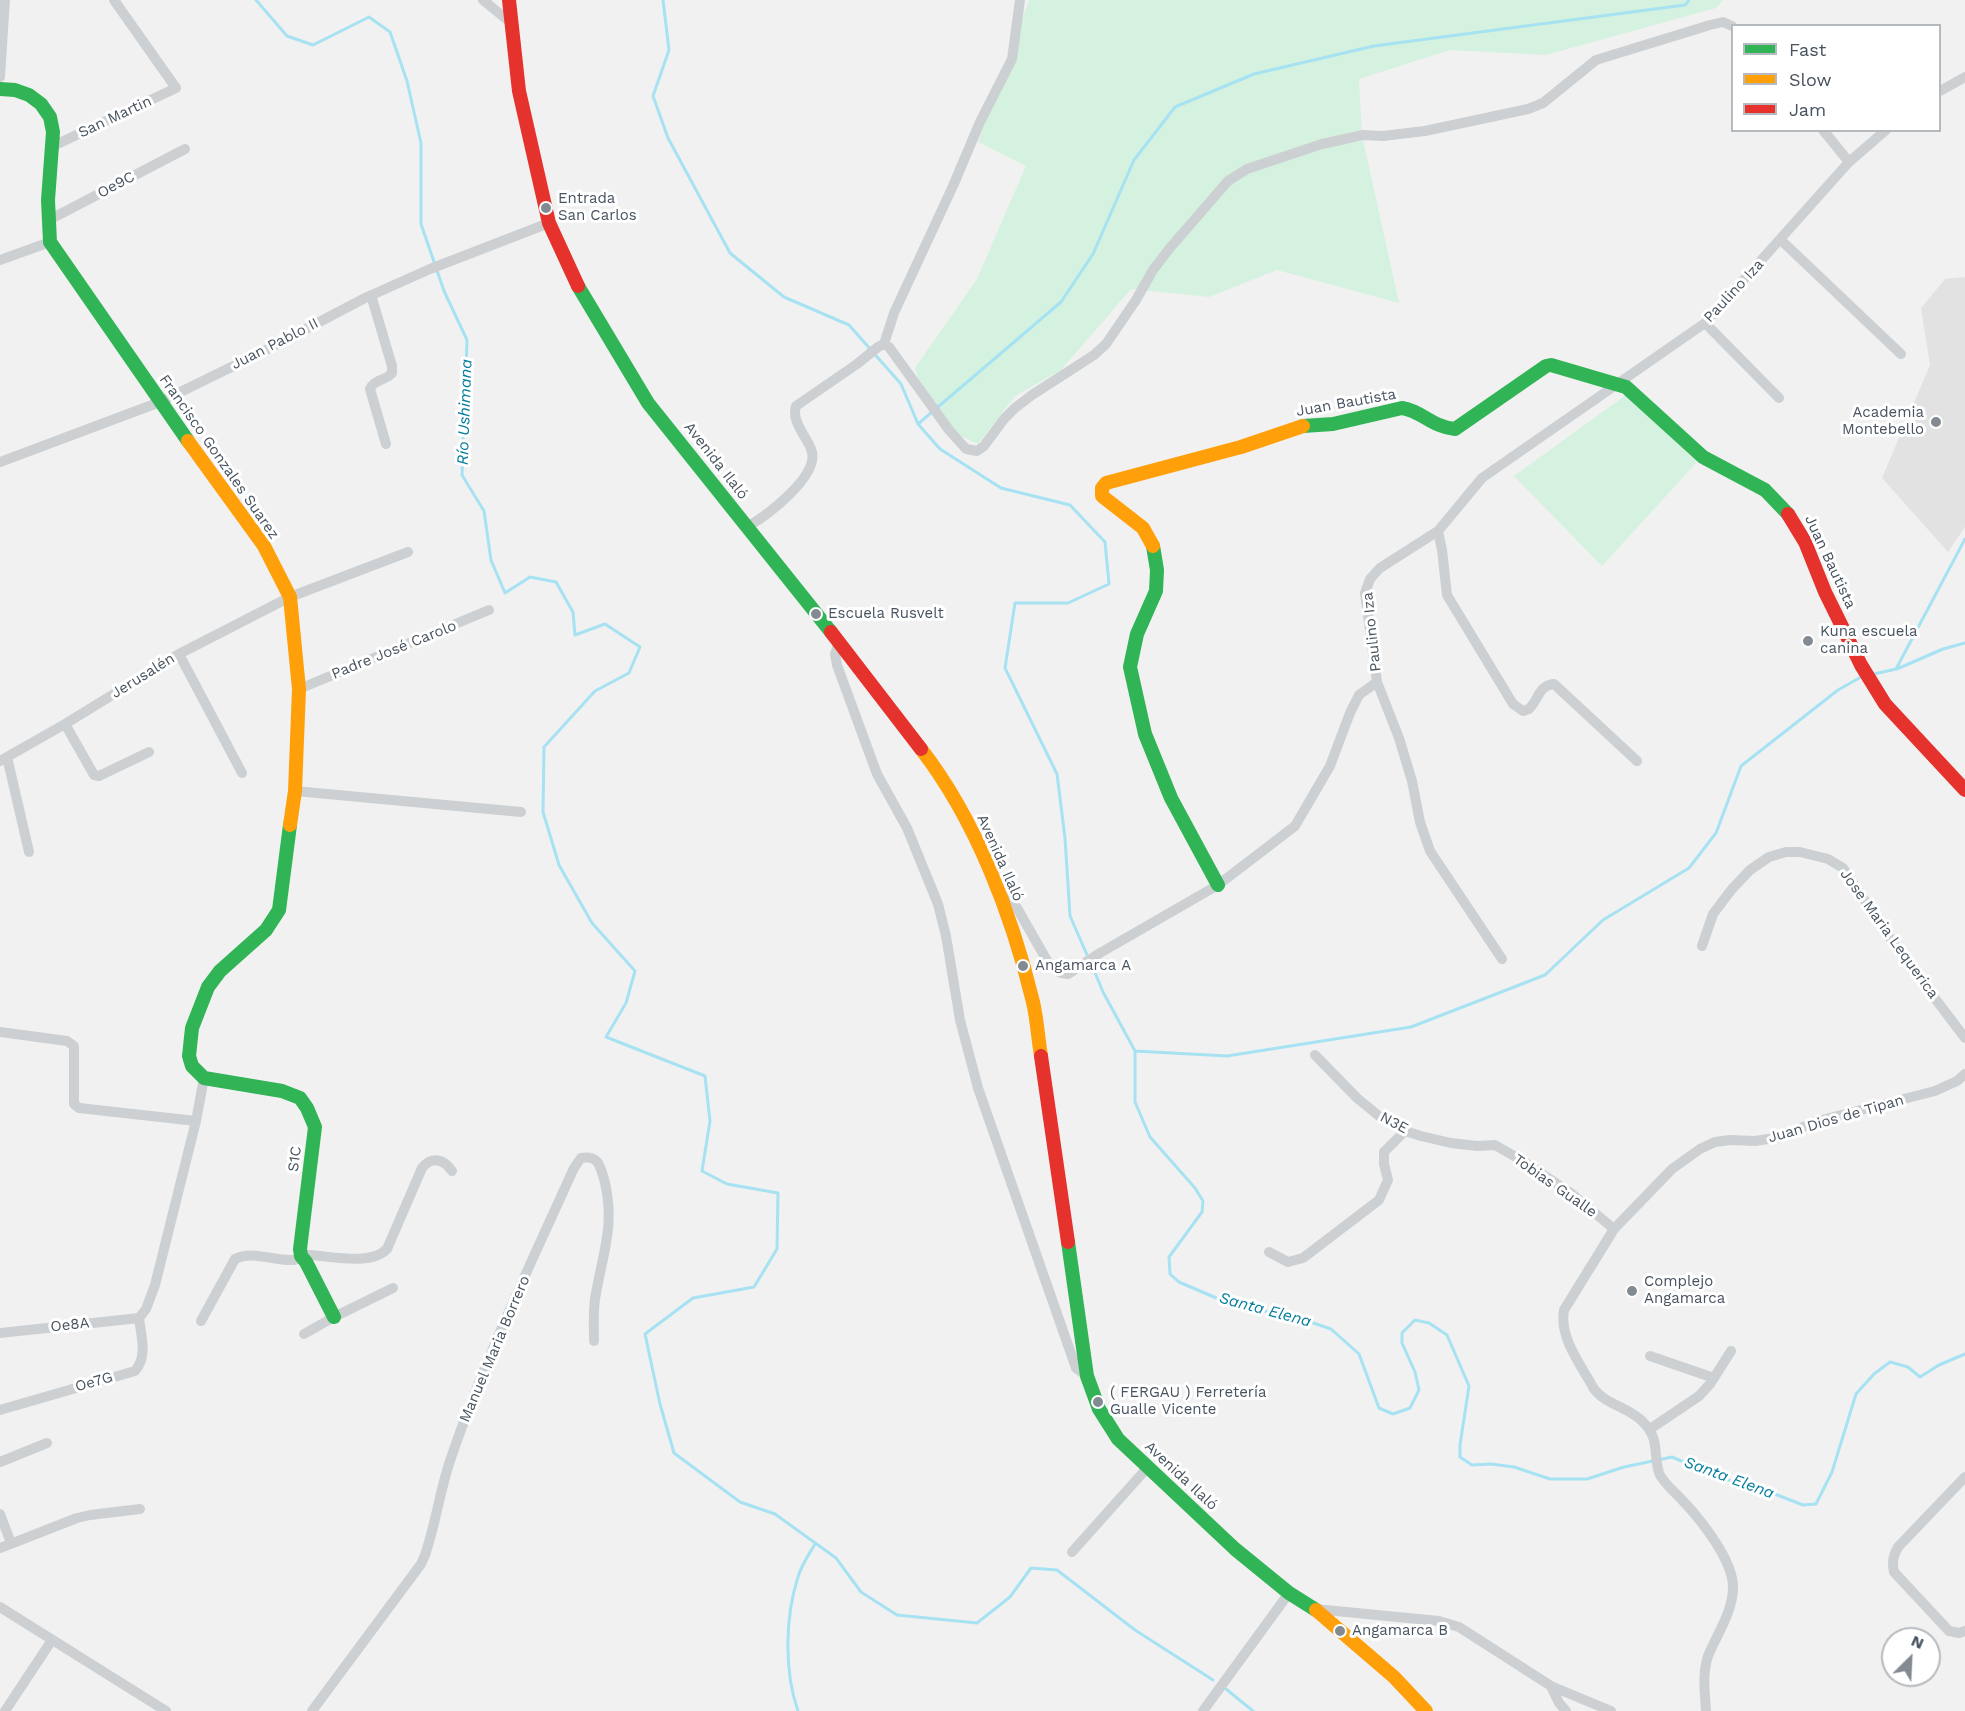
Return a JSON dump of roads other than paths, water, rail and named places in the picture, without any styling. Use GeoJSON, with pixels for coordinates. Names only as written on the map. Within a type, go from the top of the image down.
{"type":"FeatureCollection","features":[{"type":"Feature","properties":{"kind":"street"},"geometry":{"type":"LineString","coordinates":[[0,76],[5,0]]}},
{"type":"Feature","properties":{"kind":"street","name":"San Martin"},"geometry":{"type":"LineString","coordinates":[[53,146],[176,88],[114,0]]}},
{"type":"Feature","properties":{"kind":"street"},"geometry":{"type":"LineString","coordinates":[[483,0],[511,23]]}},
{"type":"Feature","properties":{"kind":"street","name":"Avenida Ilaló"},"geometry":{"type":"LineString","coordinates":[[509,0],[519,91],[549,223],[583,297],[648,403],[839,642],[939,772],[976,840],[999,893],[1012,929],[1032,1003],[1087,1376],[1102,1418],[1118,1439],[1235,1549],[1289,1593],[1315,1609],[1394,1677],[1426,1711]]}},
{"type":"Feature","properties":{"kind":"street"},"geometry":{"type":"LineString","coordinates":[[747,527],[787,498],[811,466],[812,451],[796,420],[794,411],[796,406],[881,346],[980,122],[1012,59],[1020,0]]}},
{"type":"Feature","properties":{"kind":"street"},"geometry":{"type":"LineString","coordinates":[[881,346],[889,347],[949,430],[966,449],[977,451],[984,446],[1015,408],[1094,355],[1106,344],[1164,256],[1228,181],[1247,169],[1322,144],[1362,135],[1383,136],[1425,131],[1528,109],[1543,103],[1596,60],[1710,25],[1724,22],[1731,26]]}},
{"type":"Feature","properties":{"kind":"street"},"geometry":{"type":"LineString","coordinates":[[1941,90],[1965,77]]}},
{"type":"Feature","properties":{"kind":"street","name":"Francisco Gonzales Suarez"},"geometry":{"type":"LineString","coordinates":[[0,89],[12,89],[29,95],[42,105],[51,118],[53,146],[47,221],[50,242],[160,402],[264,546],[290,597],[299,689],[294,791],[279,910],[272,924],[257,940],[233,958],[211,982],[198,1010],[188,1055],[190,1064],[204,1078]]}},
{"type":"Feature","properties":{"kind":"street"},"geometry":{"type":"LineString","coordinates":[[1825,132],[1849,162]]}},
{"type":"Feature","properties":{"kind":"street","name":"Paulino Iza"},"geometry":{"type":"LineString","coordinates":[[999,893],[1017,908],[1049,964],[1061,973],[1068,974],[1218,885],[1295,826],[1330,766],[1359,695],[1377,682],[1365,593],[1370,579],[1380,568],[1438,531],[1482,478],[1705,323],[1849,162],[1885,132]]}},
{"type":"Feature","properties":{"kind":"street","name":"Oe9C"},"geometry":{"type":"LineString","coordinates":[[47,221],[185,149]]}},
{"type":"Feature","properties":{"kind":"street","name":"Juan Pablo II"},"geometry":{"type":"LineString","coordinates":[[0,462],[160,402],[371,296],[430,269],[549,223]]}},
{"type":"Feature","properties":{"kind":"street"},"geometry":{"type":"LineString","coordinates":[[1781,240],[1900,354]]}},
{"type":"Feature","properties":{"kind":"street"},"geometry":{"type":"LineString","coordinates":[[0,260],[50,242]]}},
{"type":"Feature","properties":{"kind":"street"},"geometry":{"type":"LineString","coordinates":[[371,296],[392,366],[390,376],[374,383],[370,389],[386,444]]}},
{"type":"Feature","properties":{"kind":"street"},"geometry":{"type":"LineString","coordinates":[[1705,323],[1779,398]]}},
{"type":"Feature","properties":{"kind":"street","name":"Juan Bautista"},"geometry":{"type":"LineString","coordinates":[[1218,885],[1171,798],[1145,734],[1130,667],[1137,634],[1156,591],[1157,570],[1153,543],[1143,528],[1102,496],[1102,489],[1106,483],[1241,447],[1302,426],[1342,422],[1396,409],[1409,409],[1442,428],[1455,429],[1551,364],[1626,387],[1703,458],[1765,490],[1791,517],[1805,542],[1825,592],[1861,665],[1885,704],[1965,790]]}},
{"type":"Feature","properties":{"kind":"street"},"geometry":{"type":"LineString","coordinates":[[1438,531],[1447,595],[1513,704],[1523,711],[1529,709],[1546,684],[1554,684],[1637,761]]}},
{"type":"Feature","properties":{"kind":"street","name":"Jerusalén"},"geometry":{"type":"LineString","coordinates":[[4,759],[179,654],[290,597],[408,552]]}},
{"type":"Feature","properties":{"kind":"street","name":"Padre José Carolo"},"geometry":{"type":"LineString","coordinates":[[299,689],[489,610]]}},
{"type":"Feature","properties":{"kind":"street"},"geometry":{"type":"LineString","coordinates":[[839,642],[835,654],[837,665],[877,774],[908,828],[938,904],[946,936],[960,1020],[978,1088],[1076,1368],[1087,1376]]}},
{"type":"Feature","properties":{"kind":"street"},"geometry":{"type":"LineString","coordinates":[[179,654],[242,773]]}},
{"type":"Feature","properties":{"kind":"street"},"geometry":{"type":"LineString","coordinates":[[1377,682],[1399,738],[1412,781],[1420,822],[1430,851],[1502,959]]}},
{"type":"Feature","properties":{"kind":"street"},"geometry":{"type":"LineString","coordinates":[[64,724],[94,775],[99,776],[149,752]]}},
{"type":"Feature","properties":{"kind":"street"},"geometry":{"type":"LineString","coordinates":[[4,759],[29,852]]}},
{"type":"Feature","properties":{"kind":"street"},"geometry":{"type":"LineString","coordinates":[[294,791],[521,812]]}},
{"type":"Feature","properties":{"kind":"street","name":"Jose Maria Lequerica"},"geometry":{"type":"LineString","coordinates":[[1702,946],[1713,914],[1750,870],[1769,857],[1786,852],[1828,859],[1843,868],[1896,947],[1965,1038]]}},
{"type":"Feature","properties":{"kind":"street"},"geometry":{"type":"LineString","coordinates":[[0,1032],[72,1043],[74,1046],[74,1104],[79,1108],[196,1121]]}},
{"type":"Feature","properties":{"kind":"street","name":"N3E"},"geometry":{"type":"LineString","coordinates":[[1315,1055],[1379,1116],[1405,1131],[1451,1143],[1477,1146],[1495,1145]]}},
{"type":"Feature","properties":{"kind":"street","name":"Juan Dios de Tipan"},"geometry":{"type":"LineString","coordinates":[[1650,1429],[1631,1412],[1599,1395],[1568,1342],[1564,1329],[1563,1318],[1568,1302],[1614,1229],[1672,1169],[1700,1149],[1715,1142],[1755,1141],[1780,1137],[1814,1122],[1935,1091],[1957,1081],[1965,1074]]}},
{"type":"Feature","properties":{"kind":"street"},"geometry":{"type":"LineString","coordinates":[[139,1318],[146,1309],[155,1285],[196,1121],[204,1078]]}},
{"type":"Feature","properties":{"kind":"street","name":"S1C"},"geometry":{"type":"LineString","coordinates":[[204,1078],[284,1091],[300,1099],[310,1113],[315,1127],[301,1256]]}},
{"type":"Feature","properties":{"kind":"street"},"geometry":{"type":"LineString","coordinates":[[1269,1252],[1288,1262],[1303,1258],[1379,1200],[1389,1180],[1384,1164],[1384,1152],[1405,1131]]}},
{"type":"Feature","properties":{"kind":"street","name":"Tobias Gualle"},"geometry":{"type":"LineString","coordinates":[[1495,1145],[1572,1194],[1614,1229]]}},
{"type":"Feature","properties":{"kind":"street","name":"Manuel Maria Borrero"},"geometry":{"type":"LineString","coordinates":[[312,1711],[421,1564],[451,1456],[493,1348],[574,1168],[581,1158],[586,1157],[594,1158],[600,1164],[608,1195],[609,1227],[594,1302],[594,1341]]}},
{"type":"Feature","properties":{"kind":"street"},"geometry":{"type":"LineString","coordinates":[[201,1321],[235,1259],[244,1256],[294,1260],[301,1256],[367,1259],[378,1256],[387,1249],[422,1168],[430,1161],[438,1160],[445,1163],[452,1171]]}},
{"type":"Feature","properties":{"kind":"street"},"geometry":{"type":"LineString","coordinates":[[301,1256],[334,1317]]}},
{"type":"Feature","properties":{"kind":"street"},"geometry":{"type":"LineString","coordinates":[[304,1334],[393,1288]]}},
{"type":"Feature","properties":{"kind":"street","name":"Oe8A"},"geometry":{"type":"LineString","coordinates":[[0,1333],[139,1318]]}},
{"type":"Feature","properties":{"kind":"street","name":"Oe7G"},"geometry":{"type":"LineString","coordinates":[[0,1410],[135,1371],[143,1354],[139,1318]]}},
{"type":"Feature","properties":{"kind":"street"},"geometry":{"type":"LineString","coordinates":[[1706,1711],[1705,1670],[1708,1657],[1729,1608],[1733,1585],[1726,1564],[1711,1537],[1695,1513],[1659,1473],[1656,1441],[1650,1429],[1699,1396],[1731,1351]]}},
{"type":"Feature","properties":{"kind":"street"},"geometry":{"type":"LineString","coordinates":[[1650,1356],[1714,1378]]}},
{"type":"Feature","properties":{"kind":"street"},"geometry":{"type":"LineString","coordinates":[[0,1462],[47,1443]]}},
{"type":"Feature","properties":{"kind":"street"},"geometry":{"type":"LineString","coordinates":[[1072,1552],[1148,1467]]}},
{"type":"Feature","properties":{"kind":"street"},"geometry":{"type":"LineString","coordinates":[[1965,1477],[1893,1555],[1894,1572],[1949,1631],[1959,1633],[1965,1631]]}},
{"type":"Feature","properties":{"kind":"street"},"geometry":{"type":"LineString","coordinates":[[0,1548],[84,1517],[140,1509]]}},
{"type":"Feature","properties":{"kind":"street"},"geometry":{"type":"LineString","coordinates":[[0,1514],[12,1543]]}},
{"type":"Feature","properties":{"kind":"street"},"geometry":{"type":"LineString","coordinates":[[1203,1711],[1289,1593]]}},
{"type":"Feature","properties":{"kind":"street"},"geometry":{"type":"LineString","coordinates":[[0,1607],[166,1711]]}},
{"type":"Feature","properties":{"kind":"street"},"geometry":{"type":"LineString","coordinates":[[1315,1609],[1439,1621],[1460,1627],[1551,1686],[1611,1711]]}},
{"type":"Feature","properties":{"kind":"street"},"geometry":{"type":"LineString","coordinates":[[4,1711],[52,1640]]}},
{"type":"Feature","properties":{"kind":"street"},"geometry":{"type":"LineString","coordinates":[[1551,1686],[1559,1703],[1566,1711]]}},
{"type":"Feature","properties":{"kind":"waterway","name":"Río Ushimana"},"geometry":{"type":"LineString","coordinates":[[256,0],[287,36],[313,45],[369,17],[390,32],[407,81],[421,143],[421,224],[444,291],[467,340],[462,475],[484,511],[491,560],[505,593],[530,577],[556,582],[573,612],[575,635],[605,624],[640,647],[629,673],[595,691],[544,747],[543,812],[559,865],[592,923],[635,971],[626,1003],[606,1037],[705,1076],[710,1121],[702,1171],[727,1184],[778,1193],[777,1249],[754,1287],[693,1298],[645,1334],[660,1404],[674,1453],[740,1502],[775,1514],[836,1558],[861,1592],[897,1615],[977,1623],[1010,1597],[1031,1568],[1057,1570],[1135,1630],[1213,1680]]}},
{"type":"Feature","properties":{"kind":"waterway"},"geometry":{"type":"LineString","coordinates":[[663,0],[669,50],[653,96],[668,138],[730,253],[784,297],[849,325],[901,384],[918,424],[940,449],[1001,488],[1070,505],[1105,542],[1109,584],[1068,603],[1015,603],[1005,668],[1057,774],[1065,838],[1070,916],[1088,957]]}},
{"type":"Feature","properties":{"kind":"waterway"},"geometry":{"type":"LineString","coordinates":[[918,424],[1061,302],[1093,254],[1134,160],[1175,107],[1254,74],[1374,46],[1685,5],[1689,0]]}},
{"type":"Feature","properties":{"kind":"waterway"},"geometry":{"type":"LineString","coordinates":[[1874,674],[1896,669],[1965,539]]}},
{"type":"Feature","properties":{"kind":"waterway"},"geometry":{"type":"LineString","coordinates":[[1897,669],[1943,649],[1965,643]]}},
{"type":"Feature","properties":{"kind":"waterway"},"geometry":{"type":"LineString","coordinates":[[1135,1051],[1227,1056],[1411,1027],[1545,975],[1603,920],[1689,868],[1716,833],[1741,766],[1838,690],[1861,677]]}},
{"type":"Feature","properties":{"kind":"waterway","name":"Santa Elena"},"geometry":{"type":"LineString","coordinates":[[1091,963],[1103,992],[1135,1051],[1135,1102],[1150,1137],[1195,1188],[1203,1201],[1202,1212],[1169,1257],[1170,1274],[1179,1282],[1235,1306],[1293,1316],[1331,1329],[1359,1354],[1379,1408],[1393,1414],[1410,1408],[1419,1390],[1415,1372],[1402,1343],[1402,1333],[1415,1320],[1429,1323],[1447,1335],[1469,1386],[1460,1457],[1472,1465],[1491,1464],[1514,1467],[1550,1479],[1587,1479],[1624,1467],[1672,1457],[1721,1478],[1767,1491],[1803,1505],[1816,1504],[1832,1472],[1856,1394],[1874,1374],[1890,1362],[1908,1367],[1920,1377],[1939,1365],[1965,1354]]}},
{"type":"Feature","properties":{"kind":"waterway","name":"Río Ushimana"},"geometry":{"type":"LineString","coordinates":[[798,1711],[788,1662],[789,1626],[798,1577],[815,1544]]}},
{"type":"Feature","properties":{"kind":"waterway"},"geometry":{"type":"LineString","coordinates":[[1226,1689],[1253,1711]]}},
{"type":"Feature","properties":{"kind":"place","name":"Entrada San Carlos"},"geometry":{"type":"Point","coordinates":[546,208]}},
{"type":"Feature","properties":{"kind":"place","name":"Academia Montebello"},"geometry":{"type":"Point","coordinates":[1936,422]}},
{"type":"Feature","properties":{"kind":"place","name":"Escuela Rusvelt"},"geometry":{"type":"Point","coordinates":[816,614]}},
{"type":"Feature","properties":{"kind":"place","name":"Kuna escuela canina"},"geometry":{"type":"Point","coordinates":[1808,641]}},
{"type":"Feature","properties":{"kind":"place","name":"Angamarca A"},"geometry":{"type":"Point","coordinates":[1023,966]}},
{"type":"Feature","properties":{"kind":"place","name":"Complejo Angamarca"},"geometry":{"type":"Point","coordinates":[1632,1291]}},
{"type":"Feature","properties":{"kind":"place","name":"( FERGAU ) Ferretería Gualle Vicente"},"geometry":{"type":"Point","coordinates":[1098,1402]}},
{"type":"Feature","properties":{"kind":"place","name":"Angamarca B"},"geometry":{"type":"Point","coordinates":[1340,1631]}}]}
